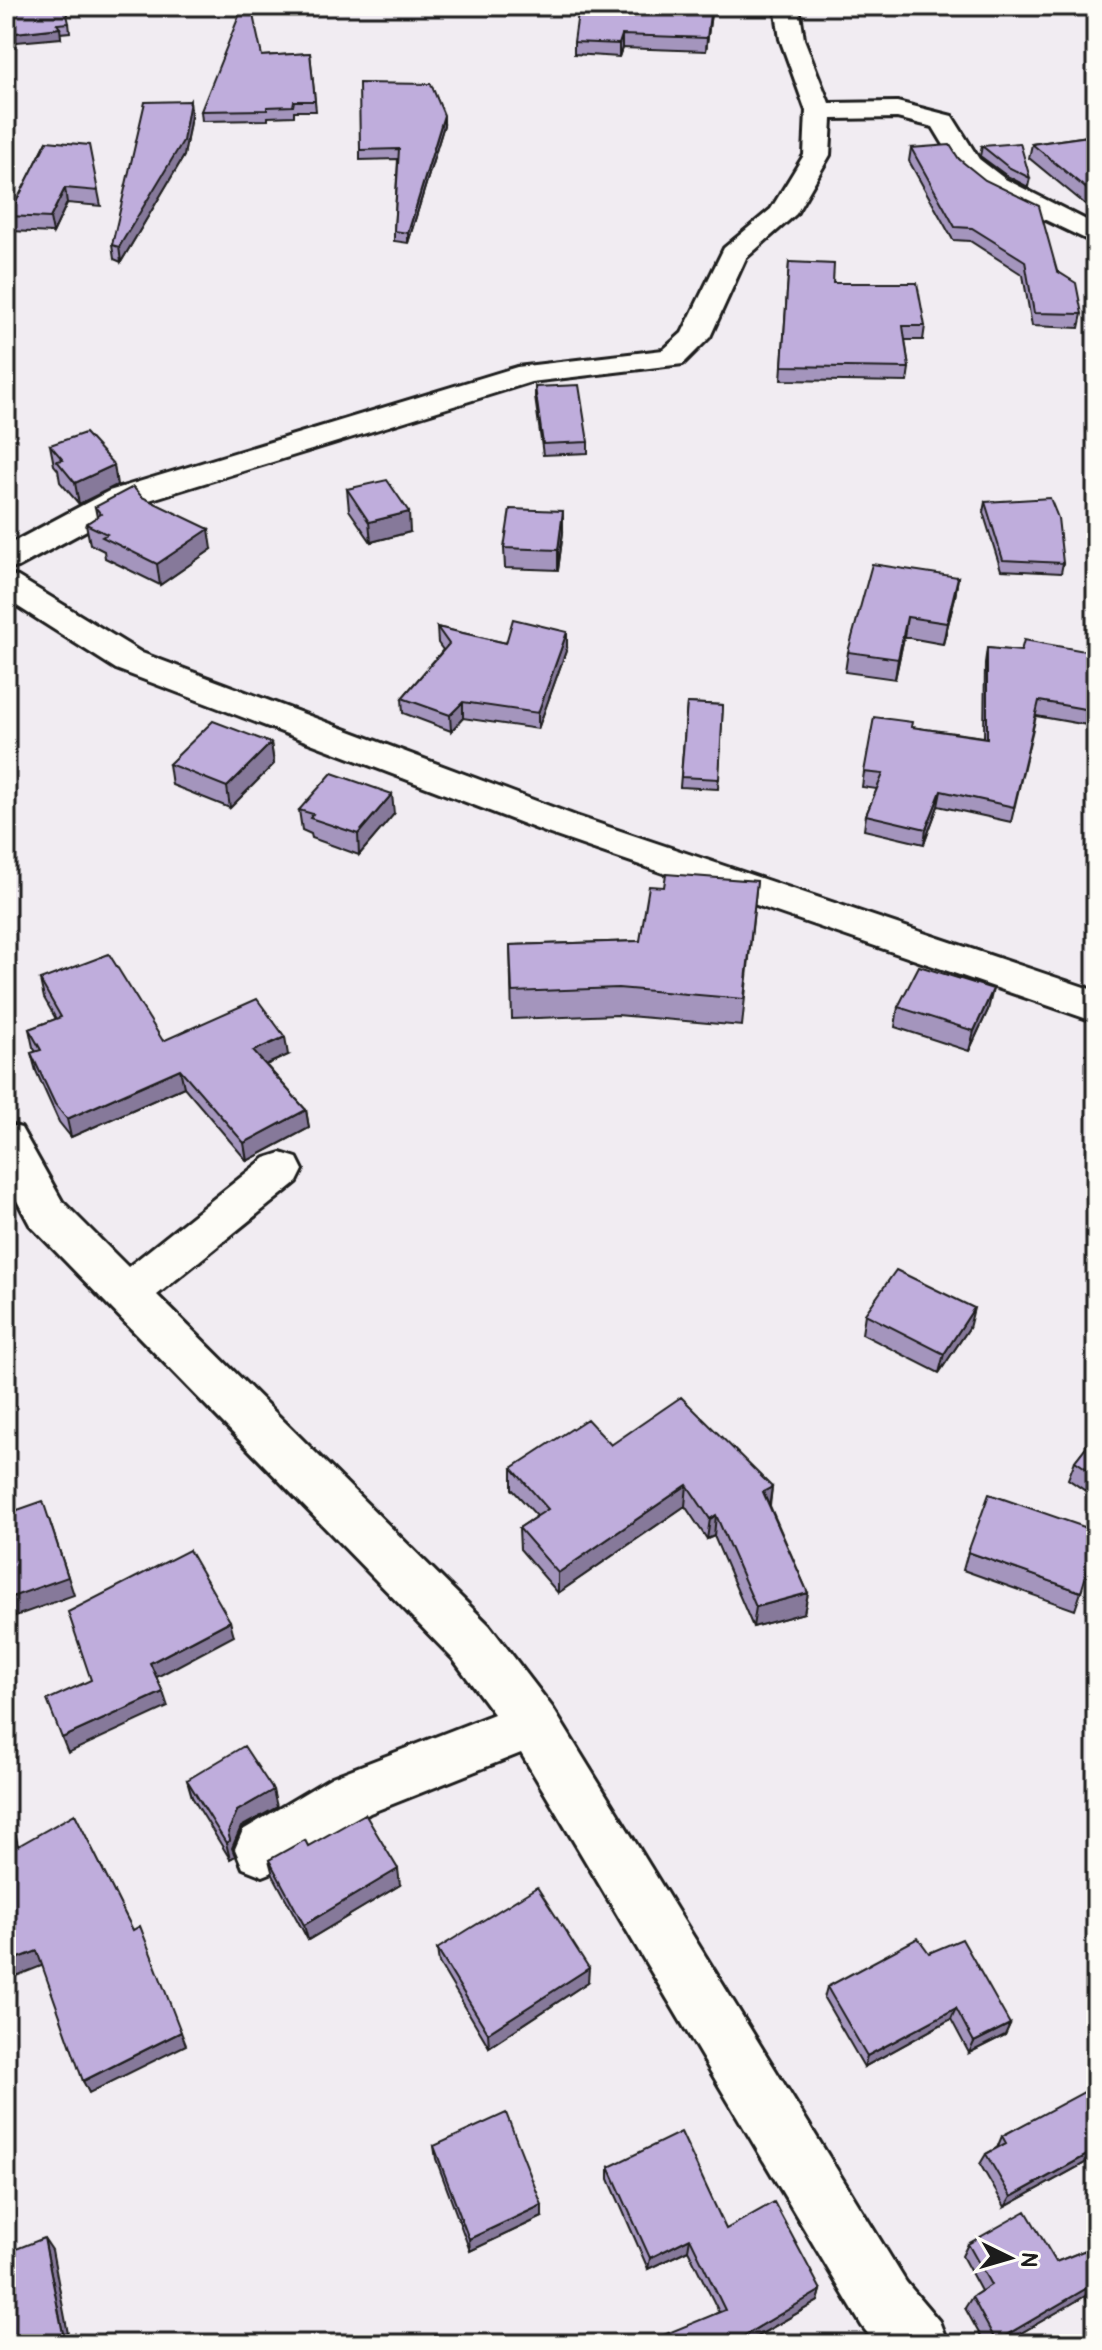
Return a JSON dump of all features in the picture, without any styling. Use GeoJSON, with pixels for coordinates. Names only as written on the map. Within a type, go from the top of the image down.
{"type":"FeatureCollection","features":[{"type":"Feature","properties":{"kind":"street"},"geometry":{"type":"LineString","coordinates":[[6,560],[121,498],[528,373],[672,358],[695,337],[734,254],[782,214],[817,155],[819,111],[792,39],[787,6]]}},
{"type":"Feature","properties":{"kind":"street"},"geometry":{"type":"LineString","coordinates":[[819,111],[897,110],[943,122],[969,164],[995,185],[1096,236]]}},
{"type":"Feature","properties":{"kind":"street"},"geometry":{"type":"LineString","coordinates":[[6,584],[129,661],[563,825],[1040,985],[1096,1007]]}},
{"type":"Feature","properties":{"kind":"street"},"geometry":{"type":"LineString","coordinates":[[6,1140],[46,1213],[471,1642],[533,1724],[884,2304],[916,2344]]}},
{"type":"Feature","properties":{"kind":"street"},"geometry":{"type":"LineString","coordinates":[[125,1295],[281,1170]]}},
{"type":"Feature","properties":{"kind":"street"},"geometry":{"type":"LineString","coordinates":[[263,1849],[351,1795],[533,1724]]}},
{"type":"Feature","properties":{"kind":"building"},"geometry":{"type":"Polygon","coordinates":[[[6,6],[65,6],[69,23],[57,24],[60,28],[6,34],[6,6]]]}},
{"type":"Feature","properties":{"kind":"building"},"geometry":{"type":"Polygon","coordinates":[[[243,6],[251,6],[262,56],[310,53],[315,101],[294,101],[293,106],[267,107],[267,110],[201,111],[243,6]]]}},
{"type":"Feature","properties":{"kind":"building"},"geometry":{"type":"Polygon","coordinates":[[[579,6],[711,6],[707,38],[622,35],[619,44],[574,42],[579,6]]]}},
{"type":"Feature","properties":{"kind":"building"},"geometry":{"type":"Polygon","coordinates":[[[359,83],[431,84],[444,115],[408,233],[394,231],[399,149],[360,150],[359,83]]]}},
{"type":"Feature","properties":{"kind":"building"},"geometry":{"type":"Polygon","coordinates":[[[190,101],[183,141],[119,247],[112,245],[145,102],[190,101]]]}},
{"type":"Feature","properties":{"kind":"building"},"geometry":{"type":"Polygon","coordinates":[[[1096,135],[1096,195],[1032,144],[1096,135]]]}},
{"type":"Feature","properties":{"kind":"building"},"geometry":{"type":"Polygon","coordinates":[[[47,141],[89,145],[98,191],[65,188],[50,218],[9,216],[47,141]]]}},
{"type":"Feature","properties":{"kind":"building"},"geometry":{"type":"Polygon","coordinates":[[[1020,143],[1030,178],[1008,167],[982,146],[1020,143]]]}},
{"type":"Feature","properties":{"kind":"building"},"geometry":{"type":"Polygon","coordinates":[[[950,145],[959,159],[985,180],[1039,206],[1057,271],[1076,283],[1082,314],[1034,313],[1025,261],[972,228],[955,227],[911,148],[950,145]]]}},
{"type":"Feature","properties":{"kind":"building"},"geometry":{"type":"Polygon","coordinates":[[[789,262],[834,264],[833,283],[917,283],[925,326],[903,326],[909,368],[782,366],[789,262]]]}},
{"type":"Feature","properties":{"kind":"building"},"geometry":{"type":"Polygon","coordinates":[[[579,385],[588,442],[543,444],[535,387],[579,385]]]}},
{"type":"Feature","properties":{"kind":"building"},"geometry":{"type":"Polygon","coordinates":[[[85,433],[114,465],[75,483],[57,461],[63,460],[50,445],[85,433]]]}},
{"type":"Feature","properties":{"kind":"building"},"geometry":{"type":"Polygon","coordinates":[[[387,480],[409,512],[369,522],[347,489],[387,480]]]}},
{"type":"Feature","properties":{"kind":"building"},"geometry":{"type":"Polygon","coordinates":[[[133,487],[142,497],[209,529],[157,564],[102,537],[107,534],[86,524],[101,514],[95,507],[133,487]]]}},
{"type":"Feature","properties":{"kind":"building"},"geometry":{"type":"Polygon","coordinates":[[[1050,498],[1058,518],[1063,563],[1003,560],[985,502],[1050,498]]]}},
{"type":"Feature","properties":{"kind":"building"},"geometry":{"type":"Polygon","coordinates":[[[510,509],[563,511],[558,550],[504,548],[510,509]]]}},
{"type":"Feature","properties":{"kind":"building"},"geometry":{"type":"Polygon","coordinates":[[[872,564],[958,577],[947,623],[907,617],[898,659],[848,652],[872,564]]]}},
{"type":"Feature","properties":{"kind":"building"},"geometry":{"type":"Polygon","coordinates":[[[513,619],[567,632],[538,713],[463,702],[450,715],[402,698],[449,644],[437,627],[506,643],[513,619]]]}},
{"type":"Feature","properties":{"kind":"building"},"geometry":{"type":"Polygon","coordinates":[[[1024,640],[1096,653],[1096,711],[1039,701],[1014,807],[941,791],[926,829],[866,815],[883,774],[864,772],[874,717],[912,722],[911,727],[987,738],[987,648],[1021,651],[1024,640]]]}},
{"type":"Feature","properties":{"kind":"building"},"geometry":{"type":"Polygon","coordinates":[[[687,703],[723,705],[719,779],[681,777],[687,703]]]}},
{"type":"Feature","properties":{"kind":"building"},"geometry":{"type":"Polygon","coordinates":[[[213,721],[271,743],[227,787],[169,764],[213,721]]]}},
{"type":"Feature","properties":{"kind":"building"},"geometry":{"type":"Polygon","coordinates":[[[332,773],[392,794],[358,834],[310,818],[313,814],[299,810],[332,773]]]}},
{"type":"Feature","properties":{"kind":"building"},"geometry":{"type":"Polygon","coordinates":[[[666,874],[757,881],[744,999],[618,988],[512,992],[510,945],[640,941],[649,886],[664,887],[666,874]]]}},
{"type":"Feature","properties":{"kind":"building"},"geometry":{"type":"Polygon","coordinates":[[[109,954],[163,1041],[257,999],[285,1037],[253,1051],[306,1110],[244,1143],[180,1069],[67,1119],[55,1104],[31,1053],[41,1050],[29,1029],[61,1017],[40,980],[109,954]]]}},
{"type":"Feature","properties":{"kind":"building"},"geometry":{"type":"Polygon","coordinates":[[[919,966],[993,989],[974,1031],[898,1007],[919,966]]]}},
{"type":"Feature","properties":{"kind":"building"},"geometry":{"type":"Polygon","coordinates":[[[896,1270],[974,1308],[944,1354],[865,1314],[896,1270]]]}},
{"type":"Feature","properties":{"kind":"building"},"geometry":{"type":"Polygon","coordinates":[[[681,1397],[772,1487],[763,1492],[808,1593],[756,1607],[716,1515],[710,1519],[687,1485],[558,1573],[519,1528],[548,1509],[512,1468],[587,1419],[611,1445],[681,1397]]]}},
{"type":"Feature","properties":{"kind":"building"},"geometry":{"type":"Polygon","coordinates":[[[1096,1434],[1096,1475],[1075,1461],[1096,1434]]]}},
{"type":"Feature","properties":{"kind":"building"},"geometry":{"type":"Polygon","coordinates":[[[989,1494],[1096,1531],[1096,1543],[1081,1592],[968,1552],[989,1494]]]}},
{"type":"Feature","properties":{"kind":"building"},"geometry":{"type":"Polygon","coordinates":[[[43,1501],[68,1577],[6,1599],[6,1514],[43,1501]]]}},
{"type":"Feature","properties":{"kind":"building"},"geometry":{"type":"Polygon","coordinates":[[[189,1550],[230,1621],[150,1663],[163,1692],[62,1738],[47,1700],[91,1680],[68,1612],[189,1550]]]}},
{"type":"Feature","properties":{"kind":"building"},"geometry":{"type":"Polygon","coordinates":[[[244,1746],[273,1790],[237,1811],[228,1832],[230,1840],[226,1843],[187,1780],[244,1746]]]}},
{"type":"Feature","properties":{"kind":"building"},"geometry":{"type":"Polygon","coordinates":[[[75,1814],[133,1930],[140,1926],[181,2032],[83,2081],[37,1951],[6,1963],[6,1840],[16,1836],[18,1846],[75,1814]]]}},
{"type":"Feature","properties":{"kind":"building"},"geometry":{"type":"Polygon","coordinates":[[[365,1814],[398,1869],[304,1925],[269,1860],[305,1840],[308,1846],[365,1814]]]}},
{"type":"Feature","properties":{"kind":"building"},"geometry":{"type":"Polygon","coordinates":[[[537,1887],[589,1968],[488,2033],[437,1949],[537,1887]]]}},
{"type":"Feature","properties":{"kind":"building"},"geometry":{"type":"Polygon","coordinates":[[[918,1938],[929,1953],[962,1939],[1010,2024],[974,2042],[956,2008],[867,2056],[827,1987],[918,1938]]]}},
{"type":"Feature","properties":{"kind":"building"},"geometry":{"type":"Polygon","coordinates":[[[1095,2086],[1096,2150],[1011,2197],[986,2154],[1006,2143],[1002,2136],[1095,2086]]]}},
{"type":"Feature","properties":{"kind":"building"},"geometry":{"type":"Polygon","coordinates":[[[506,2113],[542,2205],[469,2239],[434,2146],[506,2113]]]}},
{"type":"Feature","properties":{"kind":"building"},"geometry":{"type":"Polygon","coordinates":[[[681,2132],[726,2229],[774,2202],[821,2290],[730,2344],[658,2344],[656,2338],[725,2310],[690,2238],[650,2258],[609,2167],[681,2132]]]}},
{"type":"Feature","properties":{"kind":"building"},"geometry":{"type":"Polygon","coordinates":[[[1026,2211],[1056,2262],[1096,2246],[1096,2290],[1094,2284],[996,2341],[972,2297],[991,2285],[968,2244],[1026,2211]]]}},
{"type":"Feature","properties":{"kind":"building"},"geometry":{"type":"Polygon","coordinates":[[[44,2238],[65,2344],[6,2344],[6,2253],[44,2238]]]}}]}
